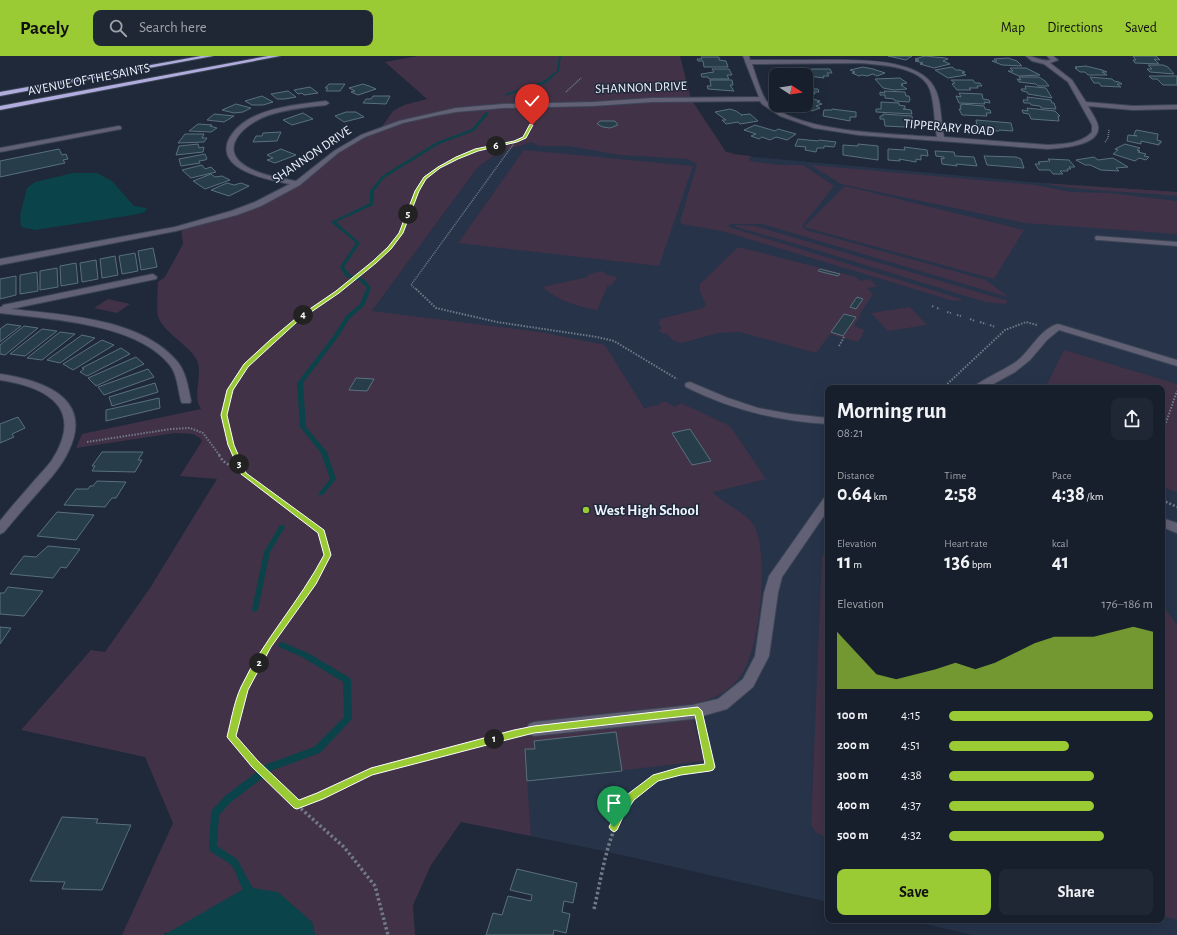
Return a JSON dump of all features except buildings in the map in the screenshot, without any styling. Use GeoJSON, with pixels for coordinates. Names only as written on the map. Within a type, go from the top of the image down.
{"type":"FeatureCollection","features":[{"type":"Feature","properties":{"kind":"highway","name":"AVENUE OF THE SAINTS"},"geometry":{"type":"LineString","coordinates":[[0,94],[210,56]]}},
{"type":"Feature","properties":{"kind":"highway","name":"AVENUE OF THE SAINTS"},"geometry":{"type":"LineString","coordinates":[[0,108],[277,56]]}},
{"type":"Feature","properties":{"kind":"street","name":"TIPPERARY ROAD"},"geometry":{"type":"LineString","coordinates":[[747,59],[764,103],[782,115],[814,126],[859,133],[1048,147],[1064,146],[1089,139],[1095,132],[1095,125],[1070,81],[1045,62],[1032,60],[1029,56]]}},
{"type":"Feature","properties":{"kind":"street"},"geometry":{"type":"LineString","coordinates":[[1045,62],[1055,60],[1050,56]]}},
{"type":"Feature","properties":{"kind":"street"},"geometry":{"type":"LineString","coordinates":[[747,59],[858,60],[891,65],[912,72],[923,77],[932,86],[941,140]]}},
{"type":"Feature","properties":{"kind":"street","name":"SHANNON DRIVE"},"geometry":{"type":"LineString","coordinates":[[0,262],[206,222],[258,204],[297,184],[336,152],[363,136],[401,122],[434,114],[456,110],[503,106],[593,104],[652,100],[763,99]]}},
{"type":"Feature","properties":{"kind":"street"},"geometry":{"type":"LineString","coordinates":[[297,184],[270,178],[247,169],[237,163],[229,150],[230,143],[237,131],[246,123],[266,114],[296,106],[326,103]]}},
{"type":"Feature","properties":{"kind":"street"},"geometry":{"type":"LineString","coordinates":[[1083,104],[1134,108],[1177,107]]}},
{"type":"Feature","properties":{"kind":"street"},"geometry":{"type":"LineString","coordinates":[[0,150],[119,128]]}},
{"type":"Feature","properties":{"kind":"street"},"geometry":{"type":"LineString","coordinates":[[1099,238],[1177,244]]}},
{"type":"Feature","properties":{"kind":"street"},"geometry":{"type":"LineString","coordinates":[[0,309],[153,277]]}},
{"type":"Feature","properties":{"kind":"street"},"geometry":{"type":"LineString","coordinates":[[0,309],[88,322],[117,329],[140,338],[172,361],[178,371],[186,401]]}},
{"type":"Feature","properties":{"kind":"street"},"geometry":{"type":"LineString","coordinates":[[983,385],[1022,363],[1052,330],[1058,328],[1177,363]]}},
{"type":"Feature","properties":{"kind":"street"},"geometry":{"type":"LineString","coordinates":[[0,377],[26,381],[42,387],[54,394],[65,406],[70,417],[70,431],[66,445],[57,461],[0,529]]}},
{"type":"Feature","properties":{"kind":"street"},"geometry":{"type":"LineString","coordinates":[[690,385],[714,398],[762,414],[784,418],[825,421]]}},
{"type":"Feature","properties":{"kind":"street"},"geometry":{"type":"LineString","coordinates":[[534,730],[698,711],[722,704],[748,683],[762,656],[771,593],[776,576],[825,505]]}},
{"type":"Feature","properties":{"kind":"street"},"geometry":{"type":"LineString","coordinates":[[1165,523],[1177,528]]}},
{"type":"Feature","properties":{"kind":"path"},"geometry":{"type":"LineString","coordinates":[[564,94],[581,78]]}},
{"type":"Feature","properties":{"kind":"path"},"geometry":{"type":"LineString","coordinates":[[244,474],[231,445],[224,415],[230,390],[246,366],[296,320],[338,292],[390,248],[401,233],[417,191],[425,178],[439,167],[477,150],[516,142],[524,137],[535,119],[540,116]]}},
{"type":"Feature","properties":{"kind":"path"},"geometry":{"type":"LineString","coordinates":[[516,142],[412,285],[436,308],[498,322],[614,341],[636,353],[668,375],[690,385]]}},
{"type":"Feature","properties":{"kind":"path"},"geometry":{"type":"LineString","coordinates":[[934,307],[940,309]]}},
{"type":"Feature","properties":{"kind":"path"},"geometry":{"type":"LineString","coordinates":[[947,312],[951,313]]}},
{"type":"Feature","properties":{"kind":"path"},"geometry":{"type":"LineString","coordinates":[[957,315],[961,316]]}},
{"type":"Feature","properties":{"kind":"path"},"geometry":{"type":"LineString","coordinates":[[970,319],[975,321]]}},
{"type":"Feature","properties":{"kind":"path"},"geometry":{"type":"LineString","coordinates":[[980,322],[986,324]]}},
{"type":"Feature","properties":{"kind":"path"},"geometry":{"type":"LineString","coordinates":[[946,385],[1005,330],[1026,322],[1042,326]]}},
{"type":"Feature","properties":{"kind":"path"},"geometry":{"type":"LineString","coordinates":[[990,326],[995,327]]}},
{"type":"Feature","properties":{"kind":"path"},"geometry":{"type":"LineString","coordinates":[[839,346],[844,337]]}},
{"type":"Feature","properties":{"kind":"path"},"geometry":{"type":"LineString","coordinates":[[1165,426],[1177,392]]}},
{"type":"Feature","properties":{"kind":"path"},"geometry":{"type":"LineString","coordinates":[[87,442],[171,429],[190,428],[203,433],[223,461],[244,474],[322,532],[328,555],[314,582],[268,645],[244,689],[231,737],[255,764],[297,805],[344,847],[375,886],[388,935]]}},
{"type":"Feature","properties":{"kind":"path"},"geometry":{"type":"LineString","coordinates":[[1165,501],[1177,507]]}},
{"type":"Feature","properties":{"kind":"path"},"geometry":{"type":"LineString","coordinates":[[594,909],[614,827],[631,797],[656,778],[681,771],[710,767],[698,711]]}},
{"type":"Feature","properties":{"kind":"path"},"geometry":{"type":"LineString","coordinates":[[297,805],[371,772],[534,730]]}},
{"type":"Feature","properties":{"kind":"shaded area"},"geometry":{"type":"Polygon","coordinates":[[[418,56],[680,56],[691,99],[726,152],[751,156],[749,159],[750,161],[778,165],[803,165],[834,186],[802,226],[806,230],[986,280],[1008,297],[762,224],[730,224],[729,227],[964,300],[954,301],[722,231],[682,224],[680,222],[697,164],[688,159],[620,155],[569,146],[539,146],[532,142],[498,153],[478,167],[372,311],[540,332],[605,345],[644,408],[658,405],[664,401],[675,407],[681,403],[730,426],[766,479],[713,492],[723,501],[747,517],[755,527],[759,541],[762,581],[757,627],[746,666],[739,678],[723,693],[710,699],[689,705],[704,761],[527,781],[531,836],[461,822],[431,865],[413,905],[415,935],[315,935],[312,922],[165,933],[164,935],[122,935],[173,823],[145,757],[21,730],[91,650],[105,652],[150,588],[217,479],[180,476],[202,441],[193,434],[175,433],[76,448],[82,434],[201,409],[197,399],[199,374],[198,363],[191,352],[165,328],[157,312],[158,282],[165,277],[183,244],[181,228],[206,222],[279,194],[336,152],[381,128],[393,111],[404,105],[427,99],[385,62],[418,56]]]}},
{"type":"Feature","properties":{"kind":"shaded area","name":"West High School"},"geometry":{"type":"Polygon","coordinates":[[[543,138],[1042,183],[1177,192],[1177,935],[973,935],[920,923],[1165,923],[1165,385],[825,385],[825,901],[608,852],[462,822],[319,383],[478,167],[498,153],[543,138]]]}},
{"type":"Feature","properties":{"kind":"shaded area"},"geometry":{"type":"Polygon","coordinates":[[[524,150],[693,166],[659,266],[458,243],[524,150]]]}},
{"type":"Feature","properties":{"kind":"shaded area"},"geometry":{"type":"Polygon","coordinates":[[[811,165],[1035,185],[1071,192],[1109,193],[1177,201],[1177,234],[1025,223],[841,184],[811,165]]]}},
{"type":"Feature","properties":{"kind":"shaded area"},"geometry":{"type":"Polygon","coordinates":[[[73,173],[97,173],[112,181],[134,206],[147,208],[145,212],[35,230],[21,227],[20,215],[27,188],[35,182],[73,173]]]}},
{"type":"Feature","properties":{"kind":"shaded area"},"geometry":{"type":"Polygon","coordinates":[[[1042,183],[1177,192],[1177,196],[1092,190],[1042,183]]]}},
{"type":"Feature","properties":{"kind":"shaded area"},"geometry":{"type":"Polygon","coordinates":[[[845,186],[1024,230],[994,279],[804,227],[845,186]]]}},
{"type":"Feature","properties":{"kind":"shaded area"},"geometry":{"type":"Polygon","coordinates":[[[733,226],[756,226],[1008,301],[1006,304],[985,302],[733,226]]]}},
{"type":"Feature","properties":{"kind":"shaded area"},"geometry":{"type":"Polygon","coordinates":[[[738,247],[856,277],[860,281],[870,279],[877,287],[867,288],[873,294],[854,326],[865,330],[858,342],[830,334],[816,353],[740,332],[718,333],[682,343],[674,341],[666,333],[662,334],[659,330],[662,329],[659,324],[660,319],[700,309],[706,306],[700,291],[700,284],[738,247]]]}},
{"type":"Feature","properties":{"kind":"shaded area"},"geometry":{"type":"Polygon","coordinates":[[[602,271],[608,275],[617,277],[611,286],[608,285],[597,310],[568,302],[548,292],[542,287],[588,277],[587,275],[602,271]]]}},
{"type":"Feature","properties":{"kind":"shaded area"},"geometry":{"type":"Polygon","coordinates":[[[108,299],[130,304],[117,313],[94,308],[108,299]]]}},
{"type":"Feature","properties":{"kind":"shaded area"},"geometry":{"type":"Polygon","coordinates":[[[910,307],[927,325],[888,331],[871,313],[910,307]]]}},
{"type":"Feature","properties":{"kind":"shaded area"},"geometry":{"type":"Polygon","coordinates":[[[1064,350],[1177,384],[1177,492],[1165,488],[1165,385],[1046,385],[1064,350]]]}},
{"type":"Feature","properties":{"kind":"shaded area"},"geometry":{"type":"Polygon","coordinates":[[[825,553],[825,837],[817,833],[811,826],[822,556],[825,553]]]}},
{"type":"Feature","properties":{"kind":"shaded area"},"geometry":{"type":"Polygon","coordinates":[[[1165,610],[1177,625],[1177,920],[1165,917],[1165,610]]]}},
{"type":"Feature","properties":{"kind":"shaded area"},"geometry":{"type":"Polygon","coordinates":[[[247,887],[278,892],[312,922],[315,935],[164,935],[247,887]]]}},
{"type":"Feature","properties":{"kind":"waterway"},"geometry":{"type":"LineString","coordinates":[[506,95],[545,82],[558,71],[560,56]]}},
{"type":"Feature","properties":{"kind":"waterway"},"geometry":{"type":"LineString","coordinates":[[321,494],[333,479],[324,452],[303,427],[300,383],[336,336],[348,317],[362,305],[369,288],[362,280],[348,276],[342,267],[358,243],[333,222],[372,204],[372,191],[383,177],[438,143],[473,130],[487,113]]}},
{"type":"Feature","properties":{"kind":"waterway"},"geometry":{"type":"LineString","coordinates":[[255,609],[267,552],[282,527]]}},
{"type":"Feature","properties":{"kind":"waterway"},"geometry":{"type":"LineString","coordinates":[[251,892],[234,862],[213,848],[215,813],[228,799],[270,767],[317,750],[348,718],[347,680],[305,655],[282,645]]}},
{"type":"Feature","properties":{"kind":"place","name":"West High School"},"geometry":{"type":"Point","coordinates":[586,510]}},
{"type":"Feature","properties":{"kind":"route"},"geometry":{"type":"LineString","coordinates":[[532,125],[524,137],[516,142],[477,150],[439,167],[425,178],[417,191],[401,233],[390,248],[338,292],[296,320],[246,366],[230,390],[224,415],[231,445],[244,474],[322,532],[328,555],[314,582],[268,645],[244,689],[231,737],[255,764],[297,805],[371,772],[514,734],[534,730],[698,711],[710,767],[681,771],[656,778],[631,797],[614,827]]}}]}
